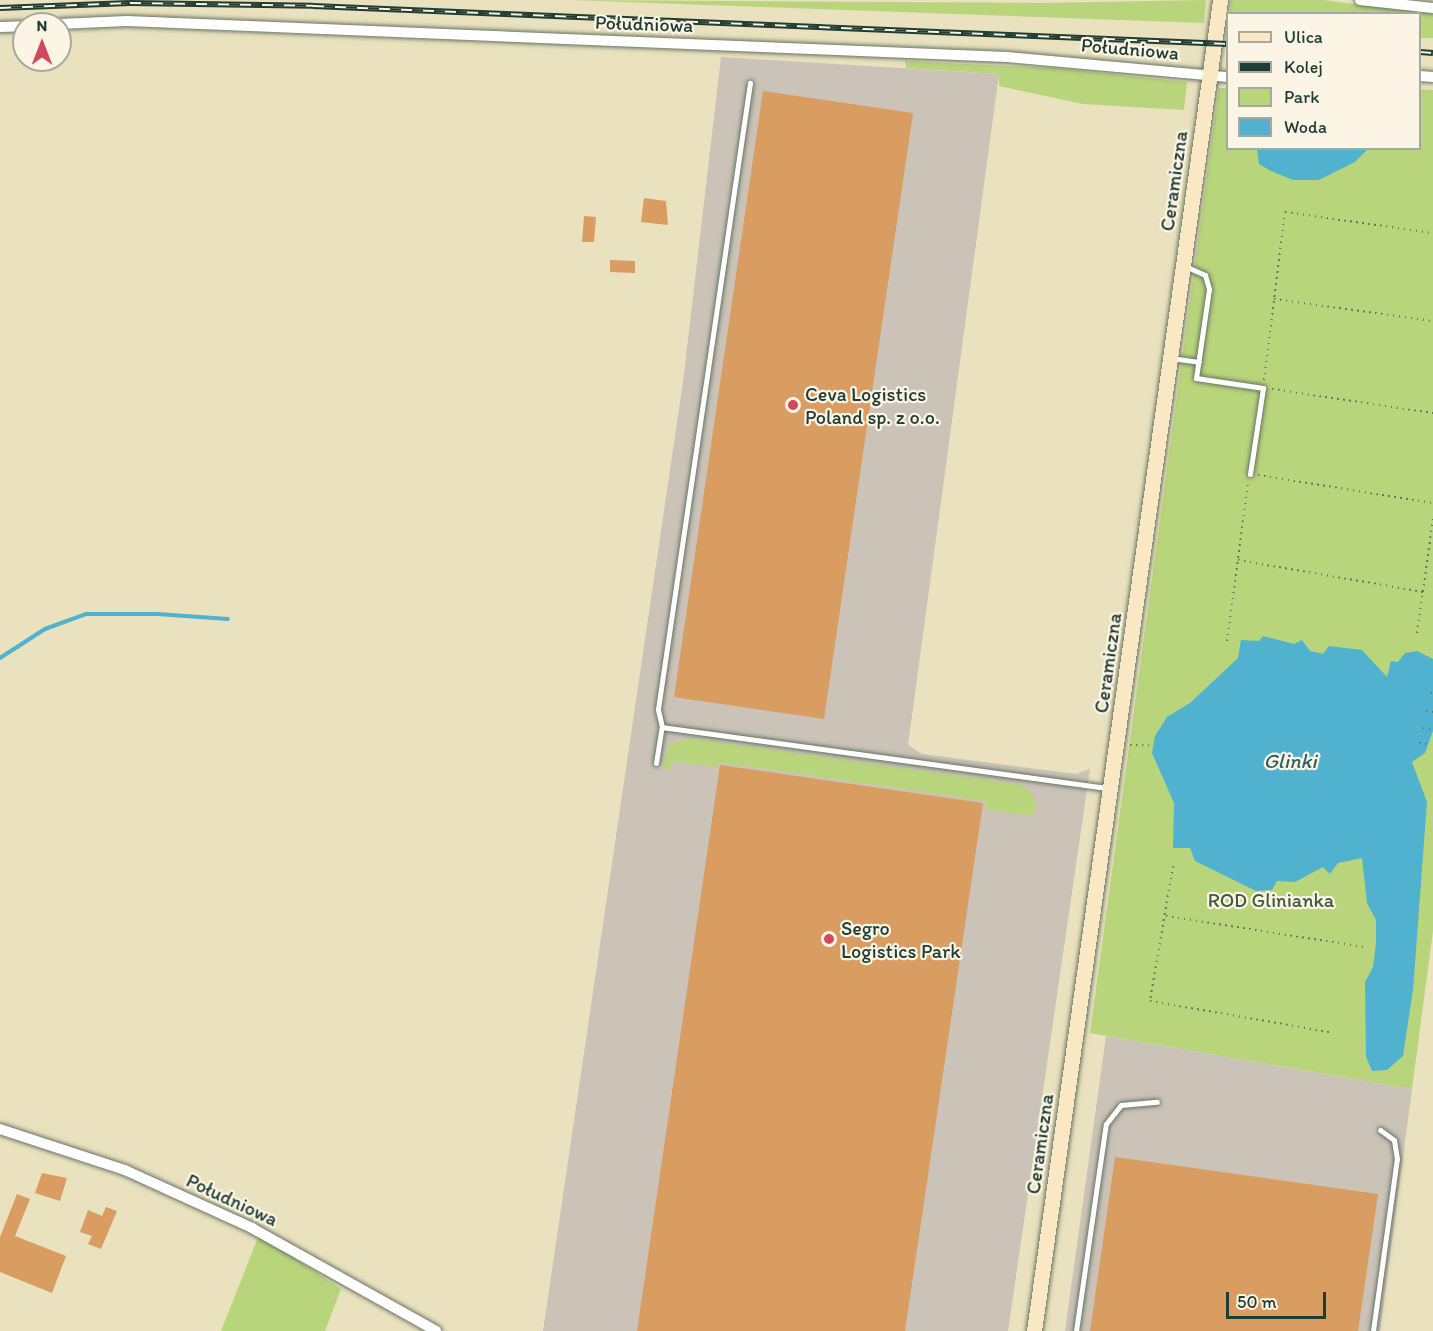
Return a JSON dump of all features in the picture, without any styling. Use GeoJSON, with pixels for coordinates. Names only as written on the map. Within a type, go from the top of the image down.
{"type":"FeatureCollection","features":[{"type":"Feature","properties":{"kind":"main road","name":"Ceramiczna"},"geometry":{"type":"LineString","coordinates":[[1034,1331],[1113,788],[1220,0]]}},
{"type":"Feature","properties":{"kind":"street"},"geometry":{"type":"LineString","coordinates":[[1359,0],[1433,8]]}},
{"type":"Feature","properties":{"kind":"street","name":"Południowa"},"geometry":{"type":"LineString","coordinates":[[72,23],[127,21],[1007,57],[1226,77]]}},
{"type":"Feature","properties":{"kind":"street","name":"Południowa"},"geometry":{"type":"LineString","coordinates":[[0,1129],[125,1170],[252,1228],[436,1331]]}},
{"type":"Feature","properties":{"kind":"lane"},"geometry":{"type":"LineString","coordinates":[[656,763],[662,728],[658,709],[750,83]]}},
{"type":"Feature","properties":{"kind":"lane"},"geometry":{"type":"LineString","coordinates":[[1184,265],[1205,275],[1209,289],[1196,378],[1263,388],[1250,474]]}},
{"type":"Feature","properties":{"kind":"lane"},"geometry":{"type":"LineString","coordinates":[[1171,358],[1199,362]]}},
{"type":"Feature","properties":{"kind":"lane"},"geometry":{"type":"LineString","coordinates":[[662,728],[1113,788]]}},
{"type":"Feature","properties":{"kind":"lane"},"geometry":{"type":"LineString","coordinates":[[1076,1331],[1106,1124],[1121,1105],[1157,1102]]}},
{"type":"Feature","properties":{"kind":"lane"},"geometry":{"type":"LineString","coordinates":[[1373,1331],[1397,1148],[1389,1134],[1380,1130]]}},
{"type":"Feature","properties":{"kind":"path"},"geometry":{"type":"LineString","coordinates":[[1433,233],[1285,212],[1263,388],[1433,413]]}},
{"type":"Feature","properties":{"kind":"path"},"geometry":{"type":"LineString","coordinates":[[1274,299],[1433,321]]}},
{"type":"Feature","properties":{"kind":"path"},"geometry":{"type":"LineString","coordinates":[[1227,641],[1250,474],[1433,503]]}},
{"type":"Feature","properties":{"kind":"path"},"geometry":{"type":"LineString","coordinates":[[1418,633],[1433,519]]}},
{"type":"Feature","properties":{"kind":"path"},"geometry":{"type":"LineString","coordinates":[[1238,560],[1423,592]]}},
{"type":"Feature","properties":{"kind":"path"},"geometry":{"type":"LineString","coordinates":[[1426,711],[1433,712]]}},
{"type":"Feature","properties":{"kind":"path"},"geometry":{"type":"LineString","coordinates":[[1424,728],[1433,729]]}},
{"type":"Feature","properties":{"kind":"path"},"geometry":{"type":"LineString","coordinates":[[1119,741],[1153,746]]}},
{"type":"Feature","properties":{"kind":"path"},"geometry":{"type":"LineString","coordinates":[[1419,743],[1430,745]]}},
{"type":"Feature","properties":{"kind":"path"},"geometry":{"type":"LineString","coordinates":[[1173,866],[1150,1001],[1330,1032]]}},
{"type":"Feature","properties":{"kind":"path"},"geometry":{"type":"LineString","coordinates":[[1165,916],[1365,947]]}},
{"type":"Feature","properties":{"kind":"shaded area"},"geometry":{"type":"Polygon","coordinates":[[[721,57],[999,74],[908,745],[922,754],[1076,774],[1090,769],[1008,1331],[543,1331],[683,382],[721,57]]]}},
{"type":"Feature","properties":{"kind":"shaded area"},"geometry":{"type":"Polygon","coordinates":[[[1106,1036],[1412,1089],[1380,1331],[1065,1331],[1106,1036]]]}},
{"type":"Feature","properties":{"kind":"green space"},"geometry":{"type":"Polygon","coordinates":[[[569,0],[1040,3],[1206,0],[1204,23],[569,0]]]}},
{"type":"Feature","properties":{"kind":"green space"},"geometry":{"type":"Polygon","coordinates":[[[1231,0],[1323,0],[1417,12],[1230,12],[1231,0]]]}},
{"type":"Feature","properties":{"kind":"green space"},"geometry":{"type":"Polygon","coordinates":[[[1421,12],[1433,14],[1433,38],[1421,38],[1421,12]]]}},
{"type":"Feature","properties":{"kind":"green space"},"geometry":{"type":"Polygon","coordinates":[[[905,61],[1052,68],[1187,82],[1184,110],[1083,104],[999,86],[999,74],[906,68],[905,61]]]}},
{"type":"Feature","properties":{"kind":"green space","name":"ROD Glinianka"},"geometry":{"type":"Polygon","coordinates":[[[1219,88],[1226,88],[1226,150],[1421,150],[1421,89],[1433,90],[1433,931],[1412,1089],[1090,1033],[1219,88]]]}},
{"type":"Feature","properties":{"kind":"green space"},"geometry":{"type":"Polygon","coordinates":[[[689,738],[1023,785],[1033,795],[1037,809],[1034,809],[1032,816],[985,809],[986,801],[717,762],[716,767],[671,761],[669,772],[666,771],[663,765],[669,745],[689,738]]]}},
{"type":"Feature","properties":{"kind":"green space"},"geometry":{"type":"Polygon","coordinates":[[[259,1235],[341,1289],[325,1331],[221,1331],[259,1235]]]}},
{"type":"Feature","properties":{"kind":"water"},"geometry":{"type":"Polygon","coordinates":[[[1257,150],[1367,150],[1355,162],[1319,180],[1293,180],[1259,164],[1257,150]]]}},
{"type":"Feature","properties":{"kind":"water","name":"Glinki"},"geometry":{"type":"Polygon","coordinates":[[[1263,636],[1294,644],[1302,640],[1310,651],[1323,654],[1329,646],[1362,650],[1387,677],[1391,661],[1398,662],[1405,653],[1417,651],[1433,659],[1433,731],[1425,753],[1412,762],[1427,802],[1413,990],[1403,1056],[1387,1070],[1372,1071],[1366,1057],[1365,982],[1373,967],[1376,920],[1367,903],[1362,858],[1338,863],[1330,874],[1323,867],[1295,882],[1277,881],[1272,890],[1256,891],[1195,861],[1190,848],[1173,848],[1174,803],[1152,753],[1155,736],[1167,717],[1190,703],[1238,658],[1241,640],[1259,641],[1263,636]]]}},
{"type":"Feature","properties":{"kind":"building","name":"Ceva Logistics Poland sp. z o.o."},"geometry":{"type":"Polygon","coordinates":[[[763,91],[913,113],[824,719],[674,697],[763,91]]]}},
{"type":"Feature","properties":{"kind":"building"},"geometry":{"type":"Polygon","coordinates":[[[644,198],[666,201],[668,225],[641,222],[644,198]]]}},
{"type":"Feature","properties":{"kind":"building"},"geometry":{"type":"Polygon","coordinates":[[[584,216],[596,217],[594,242],[582,242],[584,216]]]}},
{"type":"Feature","properties":{"kind":"building"},"geometry":{"type":"Polygon","coordinates":[[[610,260],[635,261],[635,273],[610,272],[610,260]]]}},
{"type":"Feature","properties":{"kind":"building","name":"Segro Logistics Park"},"geometry":{"type":"Polygon","coordinates":[[[720,765],[983,803],[905,1331],[637,1331],[720,765]]]}},
{"type":"Feature","properties":{"kind":"building"},"geometry":{"type":"Polygon","coordinates":[[[1115,1157],[1378,1194],[1358,1331],[1090,1331],[1115,1157]]]}},
{"type":"Feature","properties":{"kind":"building"},"geometry":{"type":"Polygon","coordinates":[[[42,1173],[67,1178],[60,1201],[35,1193],[42,1173]]]}},
{"type":"Feature","properties":{"kind":"building"},"geometry":{"type":"Polygon","coordinates":[[[17,1194],[30,1199],[15,1236],[66,1256],[52,1293],[0,1272],[0,1237],[17,1194]]]}},
{"type":"Feature","properties":{"kind":"building"},"geometry":{"type":"Polygon","coordinates":[[[106,1207],[117,1211],[101,1249],[88,1244],[92,1236],[80,1232],[88,1210],[102,1216],[106,1207]]]}},
{"type":"Feature","properties":{"kind":"waterway"},"geometry":{"type":"LineString","coordinates":[[0,658],[45,629],[86,614],[157,614],[228,619]]}},
{"type":"Feature","properties":{"kind":"railway"},"geometry":{"type":"LineString","coordinates":[[0,8],[130,3],[313,6],[1226,44]]}},
{"type":"Feature","properties":{"kind":"railway"},"geometry":{"type":"LineString","coordinates":[[1421,52],[1433,53]]}},
{"type":"Feature","properties":{"kind":"place","name":"Ceva Logistics Poland sp. z o.o."},"geometry":{"type":"Point","coordinates":[793,405]}},
{"type":"Feature","properties":{"kind":"place","name":"Segro Logistics Park"},"geometry":{"type":"Point","coordinates":[829,939]}}]}
